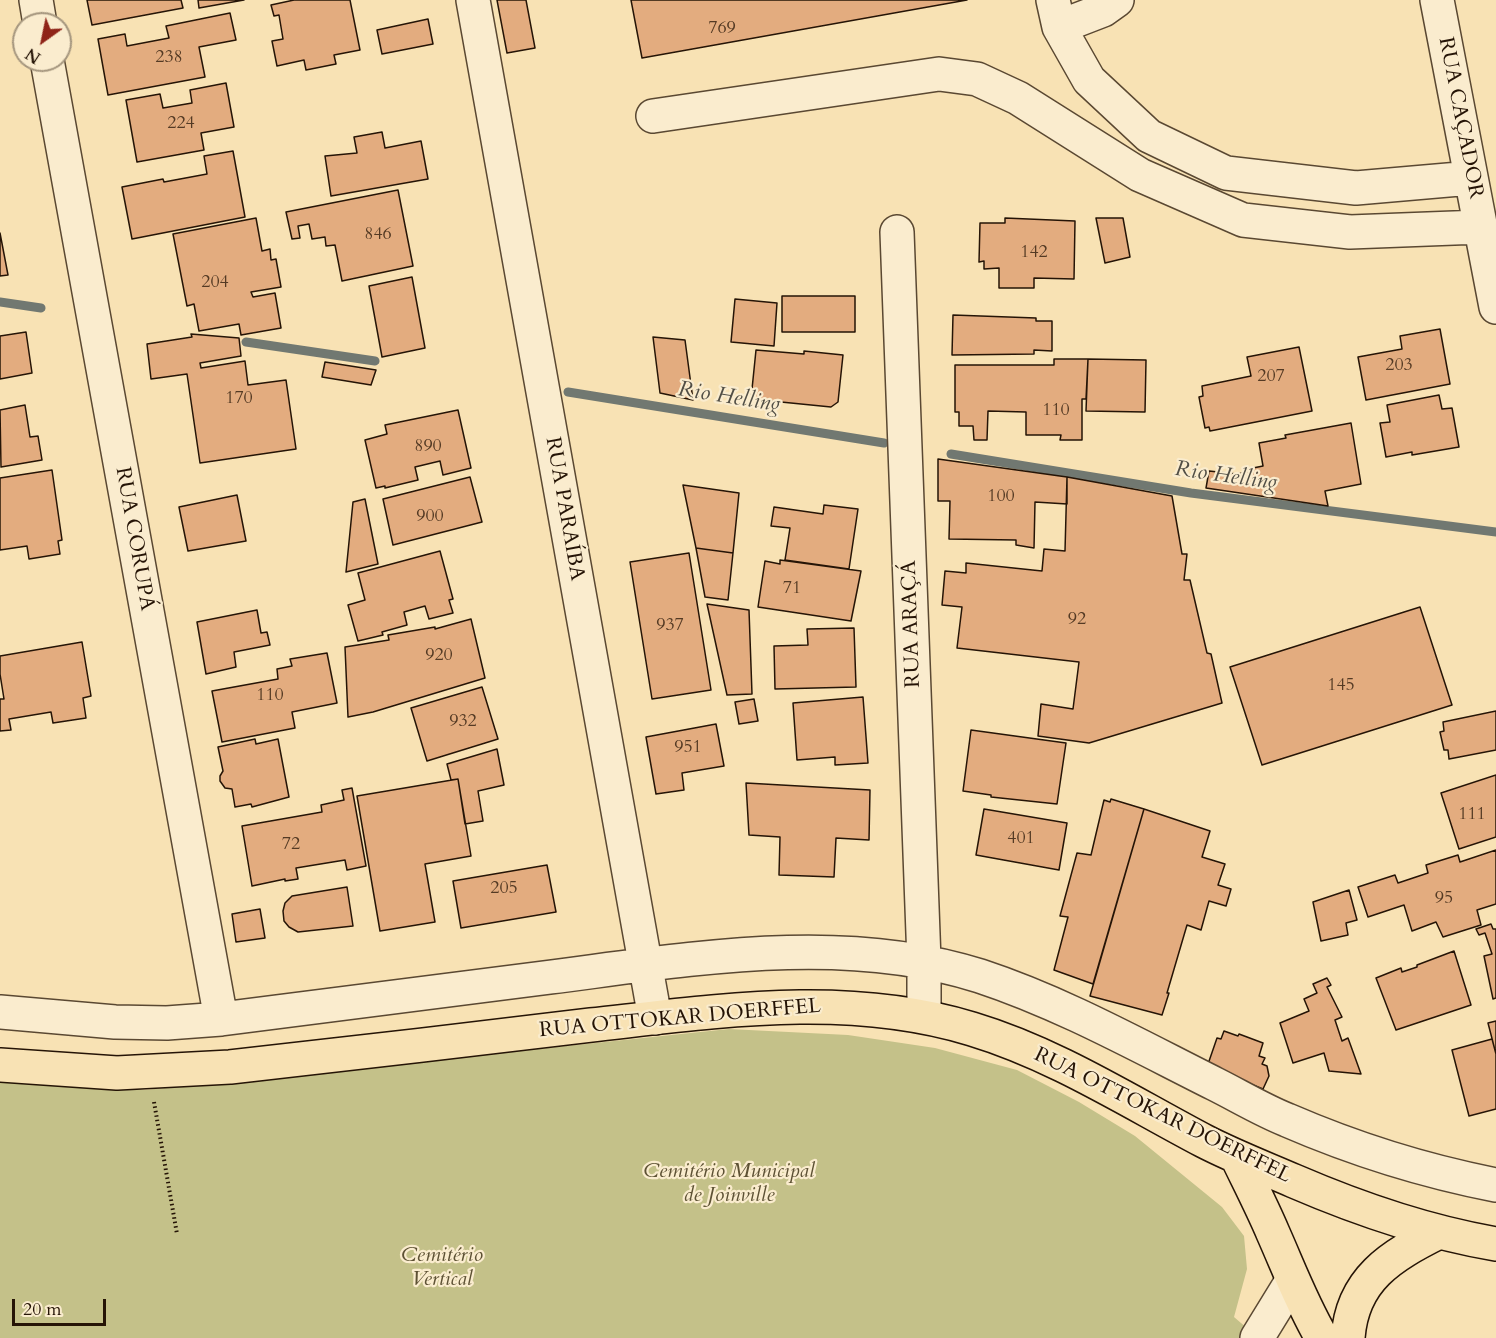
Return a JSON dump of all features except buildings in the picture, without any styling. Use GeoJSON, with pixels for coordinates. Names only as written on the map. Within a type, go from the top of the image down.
{"type":"FeatureCollection","features":[{"type":"Feature","properties":{"kind":"main road","name":"RUA OTTOKAR DOERFFEL"},"geometry":{"type":"LineString","coordinates":[[0,1065],[149,1073],[230,1067],[655,1018],[805,1006],[873,1009],[924,1016],[1004,1039],[1068,1067],[1237,1157],[1330,1197],[1439,1232],[1496,1244]]}},
{"type":"Feature","properties":{"kind":"main road"},"geometry":{"type":"LineString","coordinates":[[1237,1157],[1273,1233],[1292,1281],[1322,1338]]}},
{"type":"Feature","properties":{"kind":"main road"},"geometry":{"type":"LineString","coordinates":[[1348,1338],[1356,1300],[1368,1281],[1385,1263],[1402,1251],[1439,1232]]}},
{"type":"Feature","properties":{"kind":"street","name":"RUA PARAÍBA"},"geometry":{"type":"LineString","coordinates":[[473,0],[655,1018]]}},
{"type":"Feature","properties":{"kind":"street"},"geometry":{"type":"LineString","coordinates":[[1117,0],[1104,10],[1055,7],[1089,80],[1149,136],[1226,173],[1356,188],[1471,178]]}},
{"type":"Feature","properties":{"kind":"street","name":"RUA CAÇADOR"},"geometry":{"type":"LineString","coordinates":[[1437,0],[1496,307]]}},
{"type":"Feature","properties":{"kind":"street","name":"RUA CORUPÁ"},"geometry":{"type":"LineString","coordinates":[[48,72],[221,1019]]}},
{"type":"Feature","properties":{"kind":"street"},"geometry":{"type":"LineString","coordinates":[[652,116],[939,74],[978,79],[1018,98],[1140,175],[1243,220],[1350,232],[1480,227]]}},
{"type":"Feature","properties":{"kind":"street","name":"RUA ARAÇÁ"},"geometry":{"type":"LineString","coordinates":[[897,232],[924,962],[924,1016]]}},
{"type":"Feature","properties":{"kind":"street"},"geometry":{"type":"LineString","coordinates":[[0,1012],[115,1022],[167,1023],[221,1019],[645,965],[747,955],[813,952],[873,954],[924,962],[980,976],[1044,1001],[1116,1034],[1285,1119],[1383,1157],[1462,1179],[1496,1185]]}},
{"type":"Feature","properties":{"kind":"street"},"geometry":{"type":"LineString","coordinates":[[1257,1338],[1292,1281]]}},
{"type":"Feature","properties":{"kind":"path"},"geometry":{"type":"LineString","coordinates":[[149,1073],[177,1234]]}},
{"type":"Feature","properties":{"kind":"green space","name":"Cemitério Municipal de Joinville"},"geometry":{"type":"Polygon","coordinates":[[[729,1029],[848,1035],[935,1048],[1017,1070],[1079,1102],[1135,1136],[1222,1207],[1244,1236],[1247,1269],[1234,1317],[1255,1335],[1253,1338],[0,1338],[0,1081],[145,1090],[729,1029]]]}},
{"type":"Feature","properties":{"kind":"waterway","name":"Rio Helling"},"geometry":{"type":"LineString","coordinates":[[0,302],[41,308]]}},
{"type":"Feature","properties":{"kind":"waterway","name":"Rio Helling"},"geometry":{"type":"LineString","coordinates":[[246,342],[375,361]]}},
{"type":"Feature","properties":{"kind":"waterway","name":"Rio Helling"},"geometry":{"type":"LineString","coordinates":[[568,392],[884,443]]}},
{"type":"Feature","properties":{"kind":"waterway","name":"Rio Helling"},"geometry":{"type":"LineString","coordinates":[[951,454],[1191,493],[1496,532]]}},
{"type":"Feature","properties":{"kind":"park label","name":"Cemitério Vertical"},"geometry":{"type":"Point","coordinates":[442,1268]}}]}
